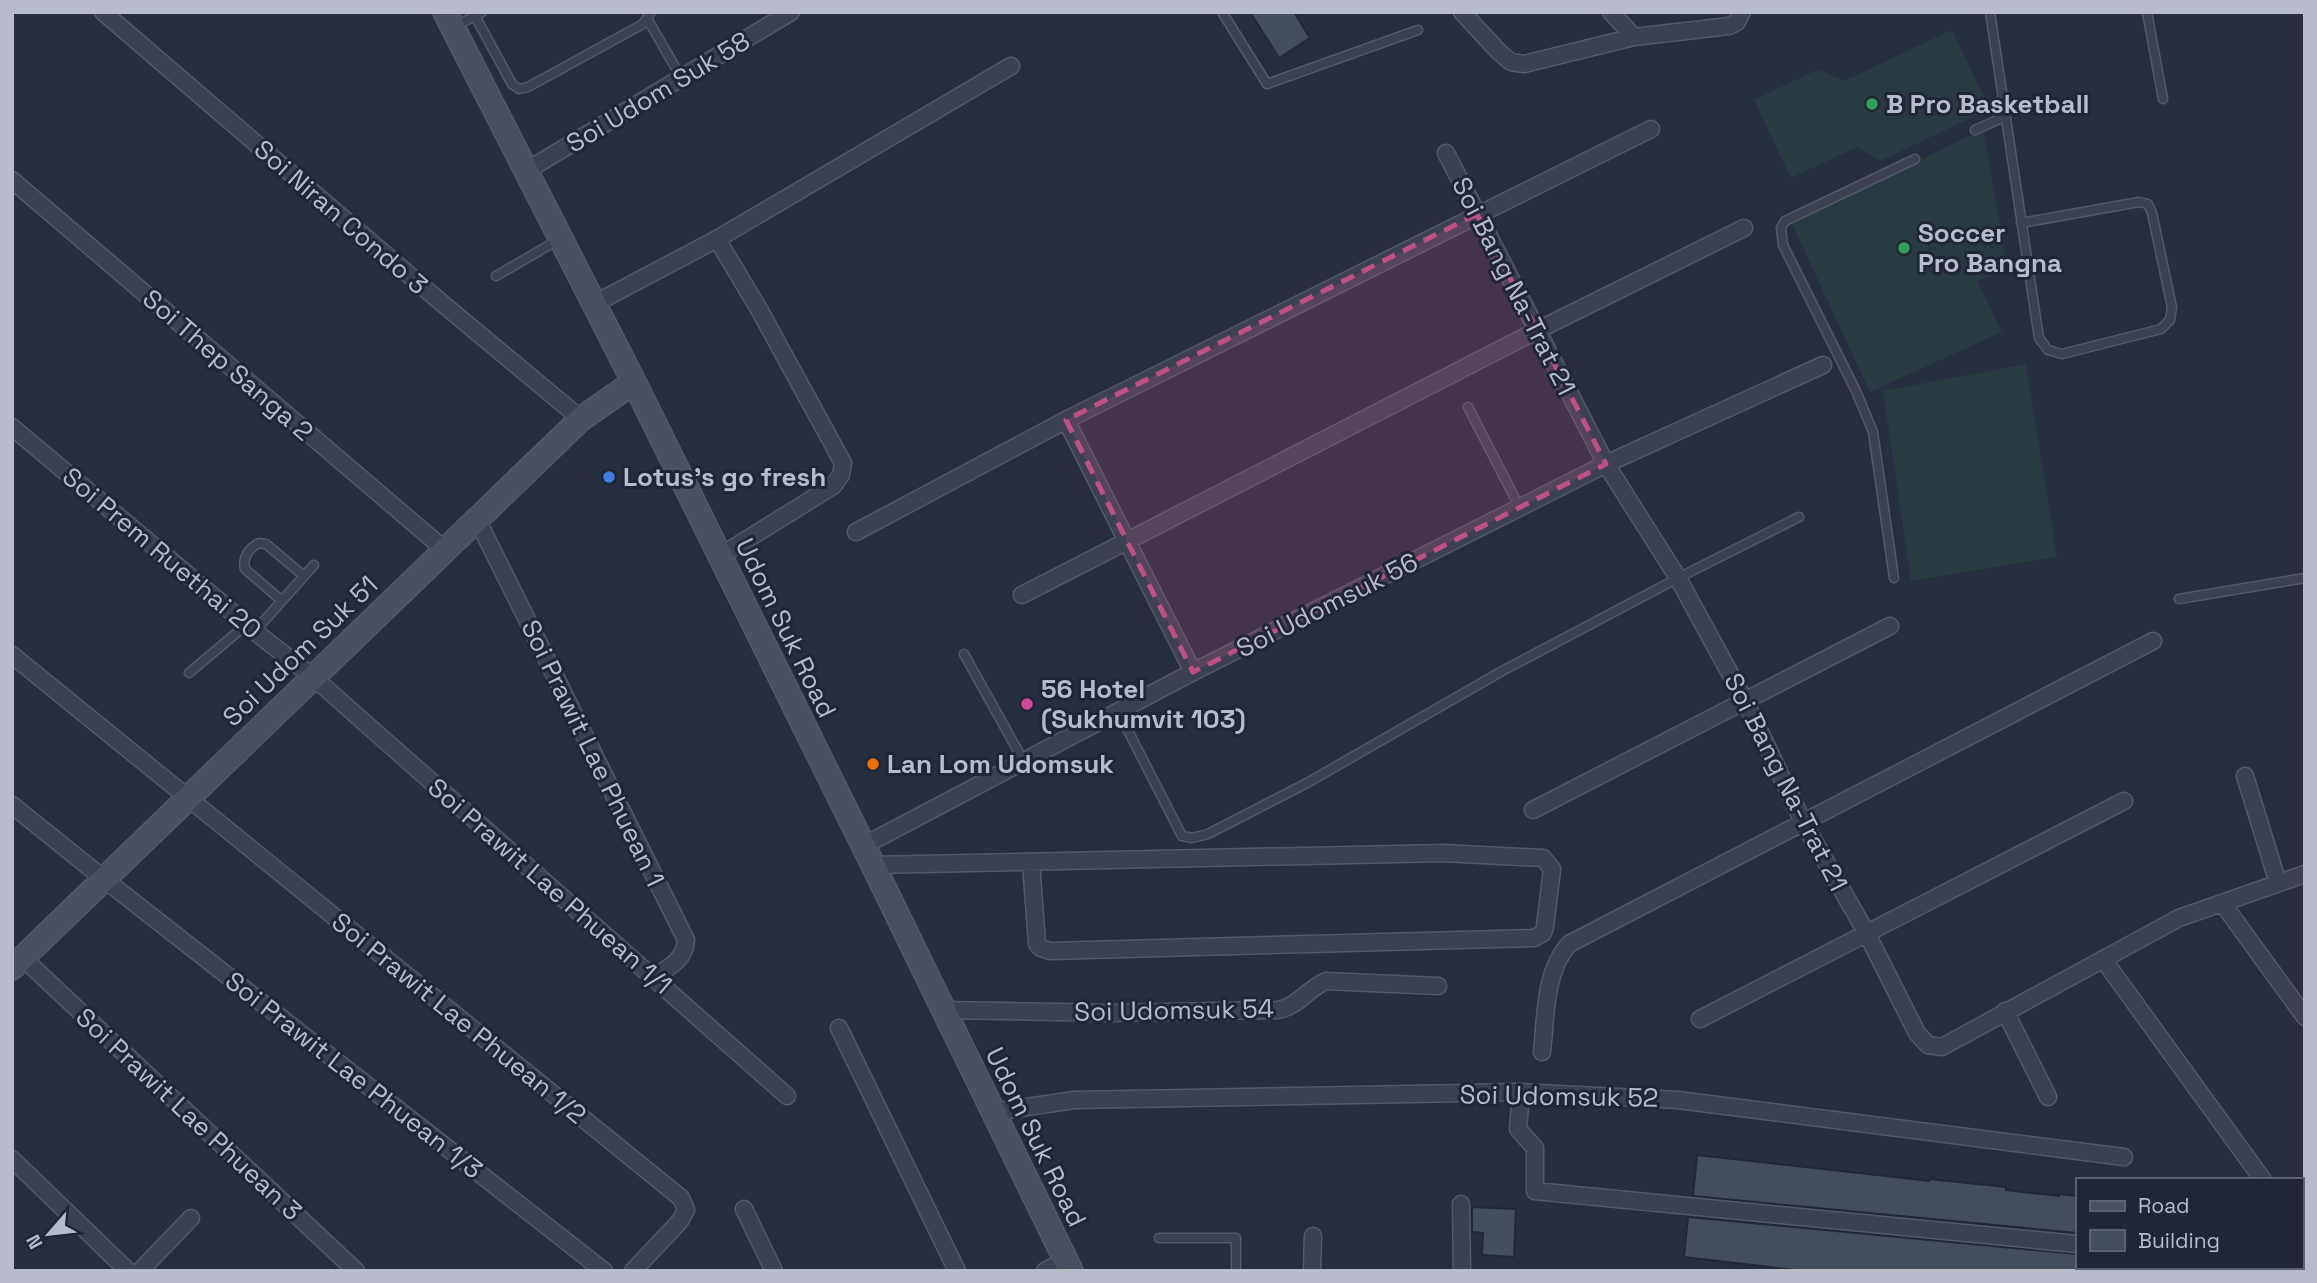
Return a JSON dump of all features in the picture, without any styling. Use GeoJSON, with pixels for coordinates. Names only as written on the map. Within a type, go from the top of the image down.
{"type":"FeatureCollection","features":[{"type":"Feature","properties":{"kind":"main road","name":"Udom Suk Road"},"geometry":{"type":"LineString","coordinates":[[449,20],[634,382],[868,855],[993,1112],[1061,1267]]}},
{"type":"Feature","properties":{"kind":"main road","name":"Soi Udom Suk 51"},"geometry":{"type":"LineString","coordinates":[[17,963],[581,419],[634,382]]}},
{"type":"Feature","properties":{"kind":"street","name":"Soi Niran Condo 3"},"geometry":{"type":"LineString","coordinates":[[103,12],[581,419]]}},
{"type":"Feature","properties":{"kind":"street","name":"Soi Udom Suk 58"},"geometry":{"type":"LineString","coordinates":[[526,172],[791,12]]}},
{"type":"Feature","properties":{"kind":"street"},"geometry":{"type":"LineString","coordinates":[[1462,12],[1500,53],[1511,62],[1524,64],[1634,37],[1729,26],[1737,22],[1742,12]]}},
{"type":"Feature","properties":{"kind":"street"},"geometry":{"type":"LineString","coordinates":[[1611,12],[1634,37]]}},
{"type":"Feature","properties":{"kind":"street"},"geometry":{"type":"LineString","coordinates":[[594,303],[717,239],[1011,66]]}},
{"type":"Feature","properties":{"kind":"street"},"geometry":{"type":"LineString","coordinates":[[856,532],[1066,420],[1651,129]]}},
{"type":"Feature","properties":{"kind":"street","name":"Soi Bang Na-Trat 21"},"geometry":{"type":"LineString","coordinates":[[1446,153],[1606,464],[1678,578],[1745,701],[1802,822],[1866,932],[1917,1033],[1928,1045],[1942,1047],[2179,918],[2305,874]]}},
{"type":"Feature","properties":{"kind":"street","name":"Soi Thep Sanga 2"},"geometry":{"type":"LineString","coordinates":[[12,180],[444,550]]}},
{"type":"Feature","properties":{"kind":"street"},"geometry":{"type":"LineString","coordinates":[[1022,595],[1536,331],[1744,228]]}},
{"type":"Feature","properties":{"kind":"street"},"geometry":{"type":"LineString","coordinates":[[717,239],[760,311],[843,463],[841,475],[833,486],[720,556]]}},
{"type":"Feature","properties":{"kind":"street","name":"Soi Udomsuk 56"},"geometry":{"type":"LineString","coordinates":[[868,855],[1023,760],[1193,672],[1606,464],[1823,365]]}},
{"type":"Feature","properties":{"kind":"street"},"geometry":{"type":"LineString","coordinates":[[1066,420],[1193,672]]}},
{"type":"Feature","properties":{"kind":"street","name":"Soi Prem Ruethai 20"},"geometry":{"type":"LineString","coordinates":[[12,427],[313,677]]}},
{"type":"Feature","properties":{"kind":"street","name":"Soi Prawit Lae Phuean 1"},"geometry":{"type":"LineString","coordinates":[[477,519],[686,940],[686,950],[680,959],[654,977]]}},
{"type":"Feature","properties":{"kind":"street"},"geometry":{"type":"LineString","coordinates":[[1533,810],[1890,626]]}},
{"type":"Feature","properties":{"kind":"street"},"geometry":{"type":"LineString","coordinates":[[1542,1052],[1554,967],[1569,944],[2153,641]]}},
{"type":"Feature","properties":{"kind":"street"},"geometry":{"type":"LineString","coordinates":[[12,655],[188,798]]}},
{"type":"Feature","properties":{"kind":"street","name":"Soi Prawit Lae Phuean 1/1"},"geometry":{"type":"LineString","coordinates":[[313,677],[787,1096]]}},
{"type":"Feature","properties":{"kind":"street"},"geometry":{"type":"LineString","coordinates":[[2245,776],[2278,883]]}},
{"type":"Feature","properties":{"kind":"street","name":"Soi Prawit Lae Phuean 1/2"},"geometry":{"type":"LineString","coordinates":[[188,798],[681,1198],[686,1210],[680,1221],[633,1271]]}},
{"type":"Feature","properties":{"kind":"street"},"geometry":{"type":"LineString","coordinates":[[1700,1018],[2124,801]]}},
{"type":"Feature","properties":{"kind":"street","name":"Soi Prawit Lae Phuean 1/3"},"geometry":{"type":"LineString","coordinates":[[12,804],[604,1271]]}},
{"type":"Feature","properties":{"kind":"street"},"geometry":{"type":"LineString","coordinates":[[868,855],[1031,862],[1443,853],[1544,858],[1552,869],[1545,927],[1543,933],[1534,938],[1050,951],[1037,944],[1031,862]]}},
{"type":"Feature","properties":{"kind":"street"},"geometry":{"type":"LineString","coordinates":[[2223,904],[2305,1017]]}},
{"type":"Feature","properties":{"kind":"street"},"geometry":{"type":"LineString","coordinates":[[2103,959],[2262,1178]]}},
{"type":"Feature","properties":{"kind":"street","name":"Soi Prawit Lae Phuean 3"},"geometry":{"type":"LineString","coordinates":[[17,963],[356,1271]]}},
{"type":"Feature","properties":{"kind":"street","name":"Soi Udomsuk 54"},"geometry":{"type":"LineString","coordinates":[[942,1010],[1112,1013],[1278,1010],[1290,1008],[1314,986],[1326,981],[1438,986]]}},
{"type":"Feature","properties":{"kind":"street"},"geometry":{"type":"LineString","coordinates":[[2005,1011],[2048,1097]]}},
{"type":"Feature","properties":{"kind":"street"},"geometry":{"type":"LineString","coordinates":[[839,1028],[957,1271]]}},
{"type":"Feature","properties":{"kind":"street"},"geometry":{"type":"LineString","coordinates":[[1521,1092],[1518,1129],[1535,1148],[1535,1191],[2076,1244]]}},
{"type":"Feature","properties":{"kind":"street","name":"Soi Udomsuk 52"},"geometry":{"type":"LineString","coordinates":[[993,1112],[1074,1100],[1521,1092],[1678,1100],[2124,1157]]}},
{"type":"Feature","properties":{"kind":"street"},"geometry":{"type":"LineString","coordinates":[[12,1159],[128,1271]]}},
{"type":"Feature","properties":{"kind":"street"},"geometry":{"type":"LineString","coordinates":[[1461,1204],[1462,1271]]}},
{"type":"Feature","properties":{"kind":"street"},"geometry":{"type":"LineString","coordinates":[[744,1209],[774,1271]]}},
{"type":"Feature","properties":{"kind":"street"},"geometry":{"type":"LineString","coordinates":[[140,1271],[191,1218]]}},
{"type":"Feature","properties":{"kind":"street"},"geometry":{"type":"LineString","coordinates":[[1312,1271],[1313,1236]]}},
{"type":"Feature","properties":{"kind":"lane"},"geometry":{"type":"LineString","coordinates":[[1222,12],[1267,84],[1418,30]]}},
{"type":"Feature","properties":{"kind":"lane"},"geometry":{"type":"LineString","coordinates":[[1990,12],[2004,117],[2039,338],[2048,350],[2062,354],[2161,329],[2170,320],[2172,307],[2148,204],[2139,202],[2021,223]]}},
{"type":"Feature","properties":{"kind":"lane"},"geometry":{"type":"LineString","coordinates":[[2147,12],[2163,99]]}},
{"type":"Feature","properties":{"kind":"lane"},"geometry":{"type":"LineString","coordinates":[[449,20],[479,14],[512,84],[519,89],[528,87],[650,16],[682,79]]}},
{"type":"Feature","properties":{"kind":"lane"},"geometry":{"type":"LineString","coordinates":[[1975,130],[2004,117]]}},
{"type":"Feature","properties":{"kind":"lane"},"geometry":{"type":"LineString","coordinates":[[1894,578],[1873,432],[1856,391],[1783,245],[1781,228],[1785,221],[1915,159]]}},
{"type":"Feature","properties":{"kind":"lane"},"geometry":{"type":"LineString","coordinates":[[496,275],[561,239]]}},
{"type":"Feature","properties":{"kind":"lane"},"geometry":{"type":"LineString","coordinates":[[1468,407],[1520,508]]}},
{"type":"Feature","properties":{"kind":"lane"},"geometry":{"type":"LineString","coordinates":[[1118,711],[1182,836],[1192,838],[1208,834],[1307,783],[1504,670],[1799,517]]}},
{"type":"Feature","properties":{"kind":"lane"},"geometry":{"type":"LineString","coordinates":[[282,601],[245,569],[245,557],[253,546],[259,542],[266,544],[304,576]]}},
{"type":"Feature","properties":{"kind":"lane"},"geometry":{"type":"LineString","coordinates":[[189,674],[282,601],[314,565]]}},
{"type":"Feature","properties":{"kind":"lane"},"geometry":{"type":"LineString","coordinates":[[2179,598],[2305,578]]}},
{"type":"Feature","properties":{"kind":"lane"},"geometry":{"type":"LineString","coordinates":[[964,654],[1023,760]]}},
{"type":"Feature","properties":{"kind":"lane"},"geometry":{"type":"LineString","coordinates":[[1159,1238],[1236,1238],[1236,1271]]}},
{"type":"Feature","properties":{"kind":"highlighted area"},"geometry":{"type":"Polygon","coordinates":[[[1477,214],[1606,464],[1193,672],[1066,420],[1477,214]]]}},
{"type":"Feature","properties":{"kind":"shaded area","name":"B Pro Basketball"},"geometry":{"type":"Polygon","coordinates":[[[1952,30],[1990,109],[1880,161],[1857,147],[1791,178],[1754,100],[1819,69],[1844,81],[1952,30]]]}},
{"type":"Feature","properties":{"kind":"shaded area","name":"Soccer Pro Bangna"},"geometry":{"type":"Polygon","coordinates":[[[1983,129],[2008,272],[1977,280],[2002,332],[1870,392],[1792,224],[1983,129]]]}},
{"type":"Feature","properties":{"kind":"shaded area"},"geometry":{"type":"Polygon","coordinates":[[[2026,364],[2057,557],[1911,581],[1883,391],[2026,364]]]}},
{"type":"Feature","properties":{"kind":"building"},"geometry":{"type":"Polygon","coordinates":[[[1250,12],[1294,12],[1310,38],[1279,58],[1250,12]]]}},
{"type":"Feature","properties":{"kind":"building"},"geometry":{"type":"Polygon","coordinates":[[[1697,1155],[2076,1196],[2076,1233],[1693,1196],[1697,1155]]]}},
{"type":"Feature","properties":{"kind":"building"},"geometry":{"type":"Polygon","coordinates":[[[1472,1207],[1516,1209],[1514,1257],[1482,1255],[1483,1233],[1472,1232],[1472,1207]]]}},
{"type":"Feature","properties":{"kind":"building"},"geometry":{"type":"Polygon","coordinates":[[[1688,1217],[2076,1254],[2077,1271],[1803,1271],[1684,1257],[1688,1217]]]}},
{"type":"Feature","properties":{"kind":"place","name":"B Pro Basketball"},"geometry":{"type":"Point","coordinates":[1872,104]}},
{"type":"Feature","properties":{"kind":"place","name":"Soccer Pro Bangna"},"geometry":{"type":"Point","coordinates":[1904,248]}},
{"type":"Feature","properties":{"kind":"place","name":"Lotus's go fresh"},"geometry":{"type":"Point","coordinates":[609,477]}},
{"type":"Feature","properties":{"kind":"place","name":"56 Hotel (Sukhumvit 103)"},"geometry":{"type":"Point","coordinates":[1027,704]}},
{"type":"Feature","properties":{"kind":"place","name":"Lan Lom Udomsuk"},"geometry":{"type":"Point","coordinates":[873,764]}}]}
